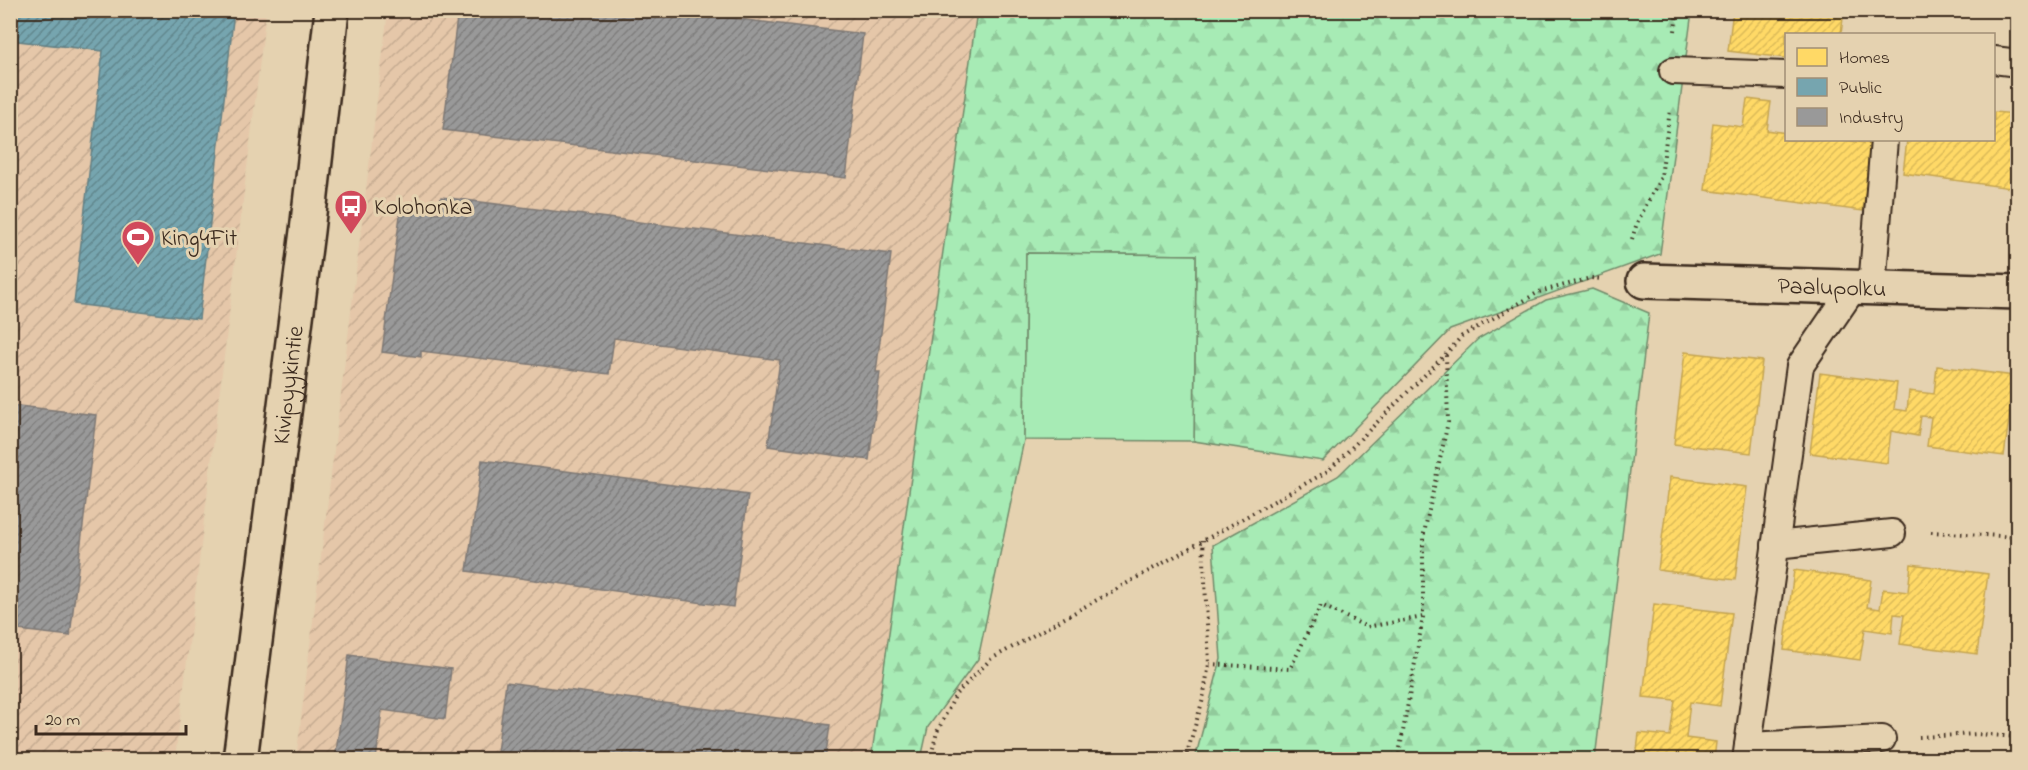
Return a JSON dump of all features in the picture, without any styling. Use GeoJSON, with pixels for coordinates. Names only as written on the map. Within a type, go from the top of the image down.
{"type":"FeatureCollection","features":[{"type":"Feature","properties":{"kind":"street","name":"Kivipyykintie"},"geometry":{"type":"LineString","coordinates":[[240,759],[332,10]]}},
{"type":"Feature","properties":{"kind":"street","name":"Paalupolku"},"geometry":{"type":"LineString","coordinates":[[1644,281],[2018,292]]}},
{"type":"Feature","properties":{"kind":"lane"},"geometry":{"type":"LineString","coordinates":[[1995,60],[2018,63]]}},
{"type":"Feature","properties":{"kind":"lane"},"geometry":{"type":"LineString","coordinates":[[1673,71],[1785,75]]}},
{"type":"Feature","properties":{"kind":"lane"},"geometry":{"type":"LineString","coordinates":[[1882,739],[1747,753],[1800,366],[1863,287],[1884,141]]}},
{"type":"Feature","properties":{"kind":"lane"},"geometry":{"type":"LineString","coordinates":[[1775,545],[1892,533]]}},
{"type":"Feature","properties":{"kind":"path"},"geometry":{"type":"LineString","coordinates":[[1630,243],[1637,223],[1661,177],[1671,101],[1677,10]]}},
{"type":"Feature","properties":{"kind":"path"},"geometry":{"type":"LineString","coordinates":[[930,759],[936,732],[956,694],[991,659],[1328,471],[1462,336],[1539,292],[1591,278],[1644,281]]}},
{"type":"Feature","properties":{"kind":"path"},"geometry":{"type":"LineString","coordinates":[[1398,759],[1423,617],[1424,538],[1448,422],[1446,354]]}},
{"type":"Feature","properties":{"kind":"path"},"geometry":{"type":"LineString","coordinates":[[1892,533],[1946,532],[2018,537]]}},
{"type":"Feature","properties":{"kind":"path"},"geometry":{"type":"LineString","coordinates":[[1185,759],[1203,699],[1209,664],[1203,540]]}},
{"type":"Feature","properties":{"kind":"path"},"geometry":{"type":"LineString","coordinates":[[1209,664],[1290,669],[1322,605],[1367,627],[1423,617]]}},
{"type":"Feature","properties":{"kind":"path"},"geometry":{"type":"LineString","coordinates":[[1882,739],[1977,734],[2018,738]]}},
{"type":"Feature","properties":{"kind":"shaded area"},"geometry":{"type":"Polygon","coordinates":[[[10,11],[266,11],[175,759],[11,759],[10,11]]]}},
{"type":"Feature","properties":{"kind":"shaded area"},"geometry":{"type":"Polygon","coordinates":[[[388,11],[977,11],[871,759],[296,760],[388,11]]]}},
{"type":"Feature","properties":{"kind":"green space"},"geometry":{"type":"Polygon","coordinates":[[[977,11],[1692,11],[1660,254],[1450,330],[1323,461],[1194,441],[1196,255],[1026,253],[1024,440],[978,659],[928,727],[921,759],[871,760],[977,11]]]}},
{"type":"Feature","properties":{"kind":"green space"},"geometry":{"type":"Polygon","coordinates":[[[1026,253],[1196,255],[1194,441],[1024,440],[1026,253]]]}},
{"type":"Feature","properties":{"kind":"green space"},"geometry":{"type":"Polygon","coordinates":[[[1592,289],[1649,313],[1595,759],[1195,759],[1221,659],[1213,545],[1338,476],[1478,339],[1546,300],[1592,289]]]}},
{"type":"Feature","properties":{"kind":"green space"},"geometry":{"type":"Polygon","coordinates":[[[1155,754],[1162,759],[1062,759],[1155,754]]]}},
{"type":"Feature","properties":{"kind":"building: Homes"},"geometry":{"type":"Polygon","coordinates":[[[1733,10],[1844,10],[1841,33],[1785,33],[1785,58],[1728,51],[1733,10]]]}},
{"type":"Feature","properties":{"kind":"building: Homes"},"geometry":{"type":"Polygon","coordinates":[[[1747,99],[1771,102],[1767,130],[1785,133],[1785,141],[1851,141],[1872,144],[1863,211],[1705,190],[1713,123],[1743,127],[1747,99]]]}},
{"type":"Feature","properties":{"kind":"building: Homes"},"geometry":{"type":"Polygon","coordinates":[[[2018,105],[2018,189],[1903,173],[1907,141],[1995,141],[1995,112],[2016,114],[2018,105]]]}},
{"type":"Feature","properties":{"kind":"building: Homes"},"geometry":{"type":"Polygon","coordinates":[[[1685,352],[1762,361],[1751,453],[1674,444],[1685,352]]]}},
{"type":"Feature","properties":{"kind":"building: Homes"},"geometry":{"type":"Polygon","coordinates":[[[1937,366],[2014,376],[2013,383],[2018,384],[2018,398],[2012,397],[2004,456],[1927,446],[1931,417],[1921,416],[1918,436],[1891,431],[1887,463],[1810,453],[1820,373],[1897,383],[1894,409],[1907,411],[1909,391],[1934,394],[1937,366]]]}},
{"type":"Feature","properties":{"kind":"building: Homes"},"geometry":{"type":"Polygon","coordinates":[[[1670,477],[1747,487],[1735,580],[1658,570],[1670,477]]]}},
{"type":"Feature","properties":{"kind":"building: Homes"},"geometry":{"type":"Polygon","coordinates":[[[1911,564],[1988,574],[1977,654],[1900,644],[1904,615],[1894,614],[1892,633],[1865,629],[1860,660],[1784,650],[1794,570],[1871,580],[1867,607],[1880,609],[1883,589],[1908,592],[1911,564]]]}},
{"type":"Feature","properties":{"kind":"building: Homes"},"geometry":{"type":"Polygon","coordinates":[[[1654,604],[1732,613],[1720,706],[1690,702],[1686,738],[1716,742],[1714,760],[1636,760],[1639,733],[1670,736],[1675,700],[1643,697],[1654,604]]]}},
{"type":"Feature","properties":{"kind":"building: Public"},"geometry":{"type":"Polygon","coordinates":[[[10,10],[234,11],[199,319],[74,304],[103,51],[10,40],[10,10]]]}},
{"type":"Feature","properties":{"kind":"building: Industry"},"geometry":{"type":"Polygon","coordinates":[[[458,10],[663,10],[863,34],[846,178],[443,130],[458,10]]]}},
{"type":"Feature","properties":{"kind":"building: Industry"},"geometry":{"type":"Polygon","coordinates":[[[441,197],[891,254],[876,372],[880,372],[869,460],[768,446],[780,360],[614,338],[609,374],[421,351],[421,357],[382,352],[401,208],[439,213],[441,197]]]}},
{"type":"Feature","properties":{"kind":"building: Industry"},"geometry":{"type":"Polygon","coordinates":[[[10,405],[96,415],[70,636],[10,629],[10,405]]]}},
{"type":"Feature","properties":{"kind":"building: Industry"},"geometry":{"type":"Polygon","coordinates":[[[482,460],[748,495],[733,607],[467,571],[482,460]]]}},
{"type":"Feature","properties":{"kind":"building: Industry"},"geometry":{"type":"Polygon","coordinates":[[[349,655],[451,669],[445,719],[382,710],[376,760],[335,760],[349,655]]]}},
{"type":"Feature","properties":{"kind":"building: Industry"},"geometry":{"type":"Polygon","coordinates":[[[506,682],[830,725],[825,760],[496,760],[506,682]]]}},
{"type":"Feature","properties":{"kind":"place","name":"Kolohonka"},"geometry":{"type":"Point","coordinates":[351,235]}},
{"type":"Feature","properties":{"kind":"place","name":"King4Fit"},"geometry":{"type":"Point","coordinates":[138,266]}}]}
